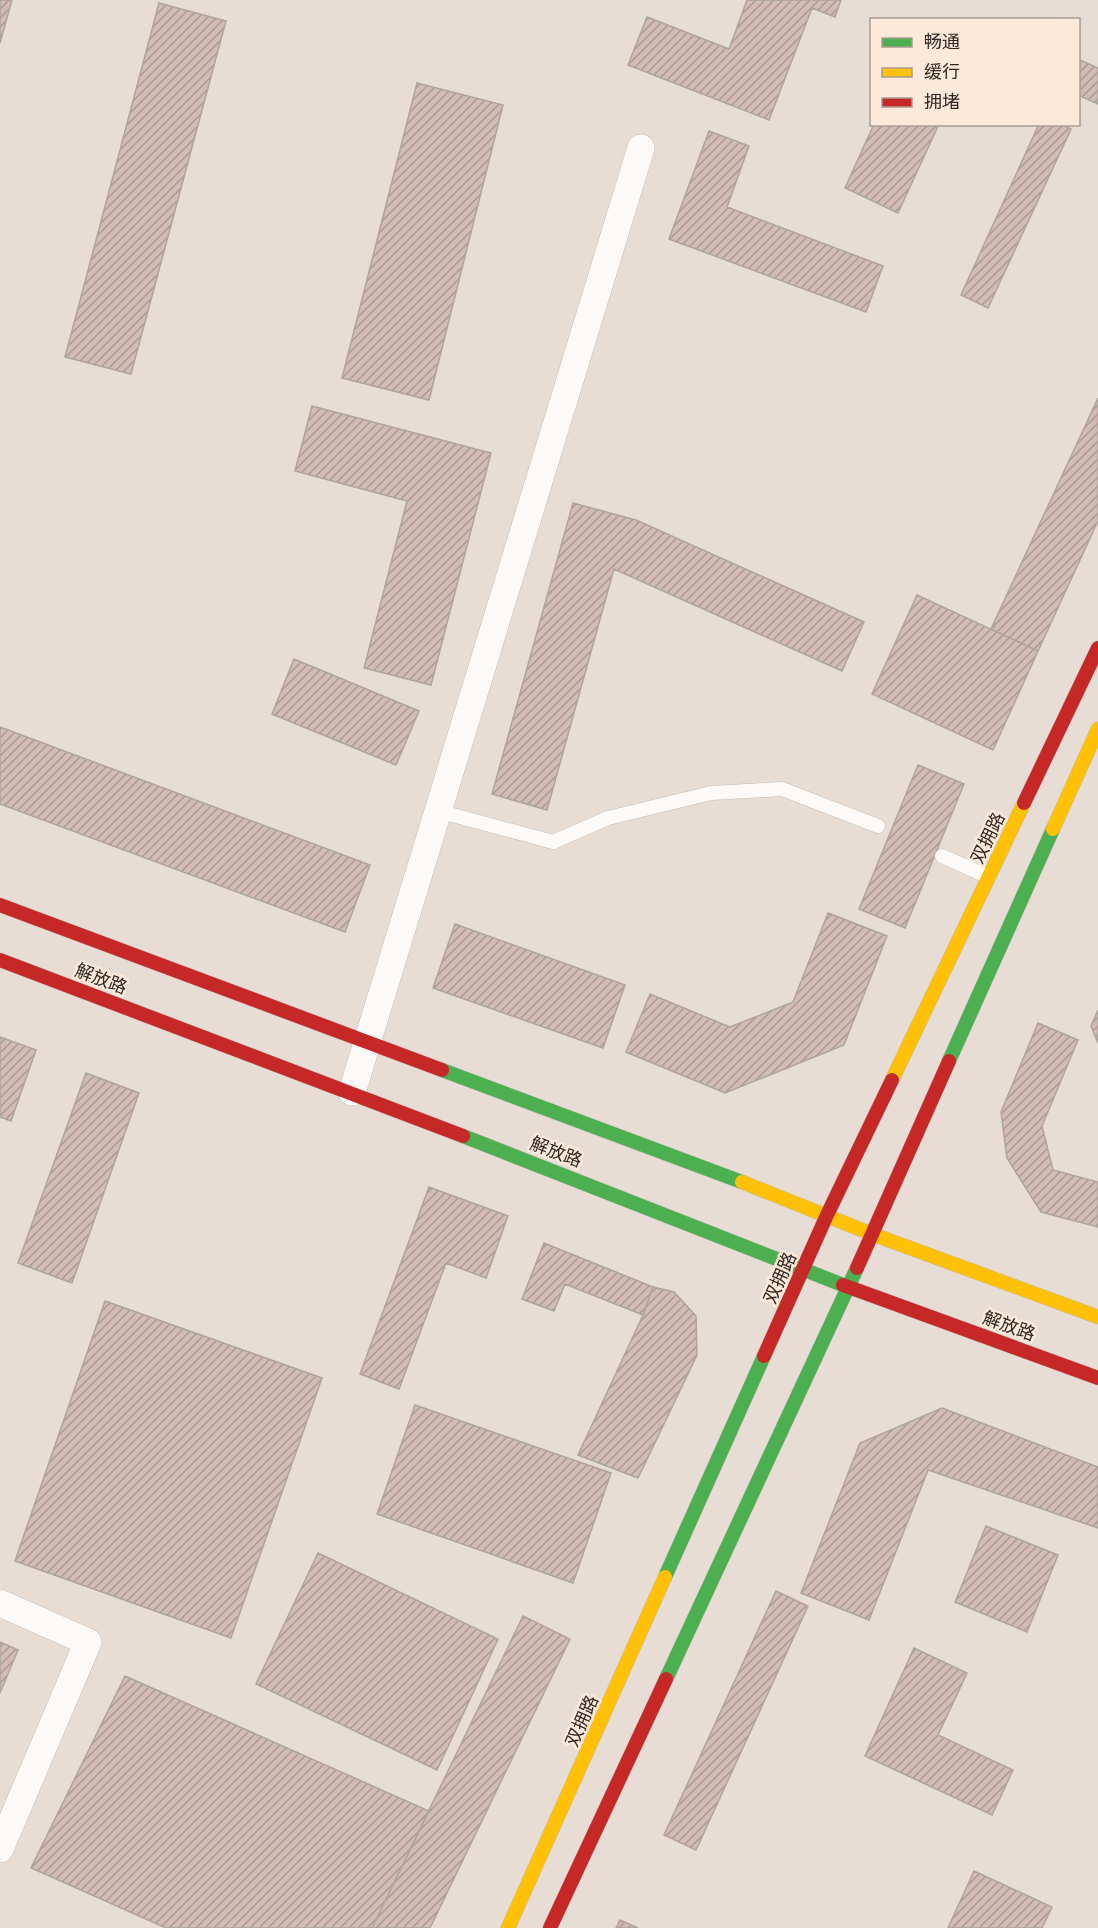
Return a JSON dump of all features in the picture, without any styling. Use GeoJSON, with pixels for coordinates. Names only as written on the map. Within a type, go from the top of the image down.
{"type":"FeatureCollection","features":[{"type":"Feature","properties":{"kind":"main road","name":"双拥路"},"geometry":{"type":"LineString","coordinates":[[508,1928],[827,1215],[1098,648]]}},
{"type":"Feature","properties":{"kind":"main road"},"geometry":{"type":"LineString","coordinates":[[550,1928],[848,1287],[1098,729]]}},
{"type":"Feature","properties":{"kind":"main road","name":"解放路"},"geometry":{"type":"LineString","coordinates":[[0,905],[1098,1317]]}},
{"type":"Feature","properties":{"kind":"main road","name":"解放路"},"geometry":{"type":"LineString","coordinates":[[0,960],[352,1092],[848,1287],[1098,1378]]}},
{"type":"Feature","properties":{"kind":"street"},"geometry":{"type":"LineString","coordinates":[[352,1092],[641,148]]}},
{"type":"Feature","properties":{"kind":"street"},"geometry":{"type":"LineString","coordinates":[[0,1603],[88,1642],[0,1849]]}},
{"type":"Feature","properties":{"kind":"lane"},"geometry":{"type":"LineString","coordinates":[[438,811],[553,842],[608,818],[711,793],[782,789],[878,826]]}},
{"type":"Feature","properties":{"kind":"lane"},"geometry":{"type":"LineString","coordinates":[[942,856],[989,877]]}},
{"type":"Feature","properties":{"kind":"building"},"geometry":{"type":"Polygon","coordinates":[[[0,0],[12,0],[0,43],[0,0]]]}},
{"type":"Feature","properties":{"kind":"building"},"geometry":{"type":"Polygon","coordinates":[[[747,0],[841,0],[835,17],[812,8],[769,120],[628,65],[647,17],[729,49],[747,0]]]}},
{"type":"Feature","properties":{"kind":"building"},"geometry":{"type":"Polygon","coordinates":[[[159,3],[226,21],[131,374],[65,357],[159,3]]]}},
{"type":"Feature","properties":{"kind":"building"},"geometry":{"type":"Polygon","coordinates":[[[1080,60],[1098,68],[1098,104],[1080,96],[1080,60]]]}},
{"type":"Feature","properties":{"kind":"building"},"geometry":{"type":"Polygon","coordinates":[[[417,83],[503,105],[429,400],[342,378],[417,83]]]}},
{"type":"Feature","properties":{"kind":"building"},"geometry":{"type":"Polygon","coordinates":[[[873,126],[938,126],[898,213],[845,188],[873,126]]]}},
{"type":"Feature","properties":{"kind":"building"},"geometry":{"type":"Polygon","coordinates":[[[1038,126],[1066,126],[1071,129],[988,308],[961,295],[1038,126]]]}},
{"type":"Feature","properties":{"kind":"building"},"geometry":{"type":"Polygon","coordinates":[[[709,131],[749,146],[727,207],[883,266],[866,312],[669,239],[709,131]]]}},
{"type":"Feature","properties":{"kind":"building"},"geometry":{"type":"Polygon","coordinates":[[[1098,398],[1098,521],[1038,651],[991,629],[1098,398]]]}},
{"type":"Feature","properties":{"kind":"building"},"geometry":{"type":"Polygon","coordinates":[[[312,406],[491,453],[431,685],[364,668],[407,501],[295,471],[312,406]]]}},
{"type":"Feature","properties":{"kind":"building"},"geometry":{"type":"Polygon","coordinates":[[[573,503],[636,520],[864,622],[842,671],[614,569],[547,810],[492,794],[573,503]]]}},
{"type":"Feature","properties":{"kind":"building"},"geometry":{"type":"Polygon","coordinates":[[[917,595],[1038,651],[993,750],[872,694],[917,595]]]}},
{"type":"Feature","properties":{"kind":"building"},"geometry":{"type":"Polygon","coordinates":[[[294,659],[419,711],[396,765],[272,714],[294,659]]]}},
{"type":"Feature","properties":{"kind":"building"},"geometry":{"type":"Polygon","coordinates":[[[0,727],[370,865],[345,932],[0,804],[0,727]]]}},
{"type":"Feature","properties":{"kind":"building"},"geometry":{"type":"Polygon","coordinates":[[[918,765],[964,784],[905,928],[859,909],[918,765]]]}},
{"type":"Feature","properties":{"kind":"building"},"geometry":{"type":"Polygon","coordinates":[[[828,913],[887,936],[844,1045],[725,1093],[626,1052],[650,994],[730,1027],[793,1002],[828,913]]]}},
{"type":"Feature","properties":{"kind":"building"},"geometry":{"type":"Polygon","coordinates":[[[455,924],[625,985],[603,1048],[433,988],[455,924]]]}},
{"type":"Feature","properties":{"kind":"building"},"geometry":{"type":"Polygon","coordinates":[[[1098,1010],[1098,1043],[1091,1026],[1098,1010]]]}},
{"type":"Feature","properties":{"kind":"building"},"geometry":{"type":"Polygon","coordinates":[[[1038,1023],[1078,1040],[1042,1126],[1053,1170],[1098,1182],[1098,1227],[1041,1212],[1007,1158],[1001,1112],[1038,1023]]]}},
{"type":"Feature","properties":{"kind":"building"},"geometry":{"type":"Polygon","coordinates":[[[0,1037],[36,1050],[11,1121],[0,1117],[0,1037]]]}},
{"type":"Feature","properties":{"kind":"building"},"geometry":{"type":"Polygon","coordinates":[[[86,1073],[139,1093],[72,1283],[18,1263],[86,1073]]]}},
{"type":"Feature","properties":{"kind":"building"},"geometry":{"type":"Polygon","coordinates":[[[429,1187],[508,1216],[486,1278],[446,1263],[399,1389],[360,1374],[429,1187]]]}},
{"type":"Feature","properties":{"kind":"building"},"geometry":{"type":"Polygon","coordinates":[[[544,1243],[653,1287],[643,1315],[565,1284],[554,1311],[522,1299],[544,1243]]]}},
{"type":"Feature","properties":{"kind":"building"},"geometry":{"type":"Polygon","coordinates":[[[653,1287],[674,1292],[696,1316],[697,1355],[638,1478],[578,1455],[643,1315],[653,1287]]]}},
{"type":"Feature","properties":{"kind":"building"},"geometry":{"type":"Polygon","coordinates":[[[105,1301],[322,1378],[231,1638],[15,1561],[105,1301]]]}},
{"type":"Feature","properties":{"kind":"building"},"geometry":{"type":"Polygon","coordinates":[[[415,1405],[611,1473],[573,1583],[377,1514],[415,1405]]]}},
{"type":"Feature","properties":{"kind":"building"},"geometry":{"type":"Polygon","coordinates":[[[942,1408],[1098,1467],[1098,1528],[928,1470],[869,1620],[801,1593],[860,1443],[942,1408]]]}},
{"type":"Feature","properties":{"kind":"building"},"geometry":{"type":"Polygon","coordinates":[[[986,1526],[1058,1555],[1027,1632],[955,1602],[986,1526]]]}},
{"type":"Feature","properties":{"kind":"building"},"geometry":{"type":"Polygon","coordinates":[[[318,1553],[498,1639],[437,1770],[256,1684],[318,1553]]]}},
{"type":"Feature","properties":{"kind":"building"},"geometry":{"type":"Polygon","coordinates":[[[776,1591],[808,1606],[696,1850],[664,1835],[776,1591]]]}},
{"type":"Feature","properties":{"kind":"building"},"geometry":{"type":"Polygon","coordinates":[[[523,1616],[570,1639],[430,1928],[372,1928],[523,1616]]]}},
{"type":"Feature","properties":{"kind":"building"},"geometry":{"type":"Polygon","coordinates":[[[0,1642],[18,1650],[0,1693],[0,1642]]]}},
{"type":"Feature","properties":{"kind":"building"},"geometry":{"type":"Polygon","coordinates":[[[914,1648],[967,1673],[938,1735],[1013,1770],[992,1815],[865,1756],[914,1648]]]}},
{"type":"Feature","properties":{"kind":"building"},"geometry":{"type":"Polygon","coordinates":[[[125,1676],[429,1811],[372,1928],[166,1928],[31,1868],[125,1676]]]}},
{"type":"Feature","properties":{"kind":"building"},"geometry":{"type":"Polygon","coordinates":[[[974,1871],[1052,1907],[1042,1928],[948,1928],[974,1871]]]}},
{"type":"Feature","properties":{"kind":"building"},"geometry":{"type":"Polygon","coordinates":[[[620,1920],[638,1928],[616,1928],[620,1920]]]}},
{"type":"Feature","properties":{"kind":"traffic: fast"},"geometry":{"type":"LineString","coordinates":[[949,1061],[1053,829]]}},
{"type":"Feature","properties":{"kind":"traffic: fast"},"geometry":{"type":"LineString","coordinates":[[442,1070],[742,1182]]}},
{"type":"Feature","properties":{"kind":"traffic: fast"},"geometry":{"type":"LineString","coordinates":[[463,1136],[843,1285]]}},
{"type":"Feature","properties":{"kind":"traffic: fast"},"geometry":{"type":"LineString","coordinates":[[666,1679],[857,1268]]}},
{"type":"Feature","properties":{"kind":"traffic: fast"},"geometry":{"type":"LineString","coordinates":[[665,1577],[764,1356]]}},
{"type":"Feature","properties":{"kind":"traffic: slow"},"geometry":{"type":"LineString","coordinates":[[1053,829],[1098,729]]}},
{"type":"Feature","properties":{"kind":"traffic: slow"},"geometry":{"type":"LineString","coordinates":[[892,1080],[1024,803]]}},
{"type":"Feature","properties":{"kind":"traffic: slow"},"geometry":{"type":"LineString","coordinates":[[742,1182],[872,1234],[1098,1317]]}},
{"type":"Feature","properties":{"kind":"traffic: slow"},"geometry":{"type":"LineString","coordinates":[[508,1928],[665,1577]]}},
{"type":"Feature","properties":{"kind":"traffic: jam"},"geometry":{"type":"LineString","coordinates":[[1024,803],[1098,648]]}},
{"type":"Feature","properties":{"kind":"traffic: jam"},"geometry":{"type":"LineString","coordinates":[[0,905],[442,1070]]}},
{"type":"Feature","properties":{"kind":"traffic: jam"},"geometry":{"type":"LineString","coordinates":[[0,960],[463,1136]]}},
{"type":"Feature","properties":{"kind":"traffic: jam"},"geometry":{"type":"LineString","coordinates":[[857,1268],[949,1061]]}},
{"type":"Feature","properties":{"kind":"traffic: jam"},"geometry":{"type":"LineString","coordinates":[[764,1356],[827,1215],[892,1080]]}},
{"type":"Feature","properties":{"kind":"traffic: jam"},"geometry":{"type":"LineString","coordinates":[[843,1285],[1098,1378]]}},
{"type":"Feature","properties":{"kind":"traffic: jam"},"geometry":{"type":"LineString","coordinates":[[550,1928],[666,1679]]}}]}
